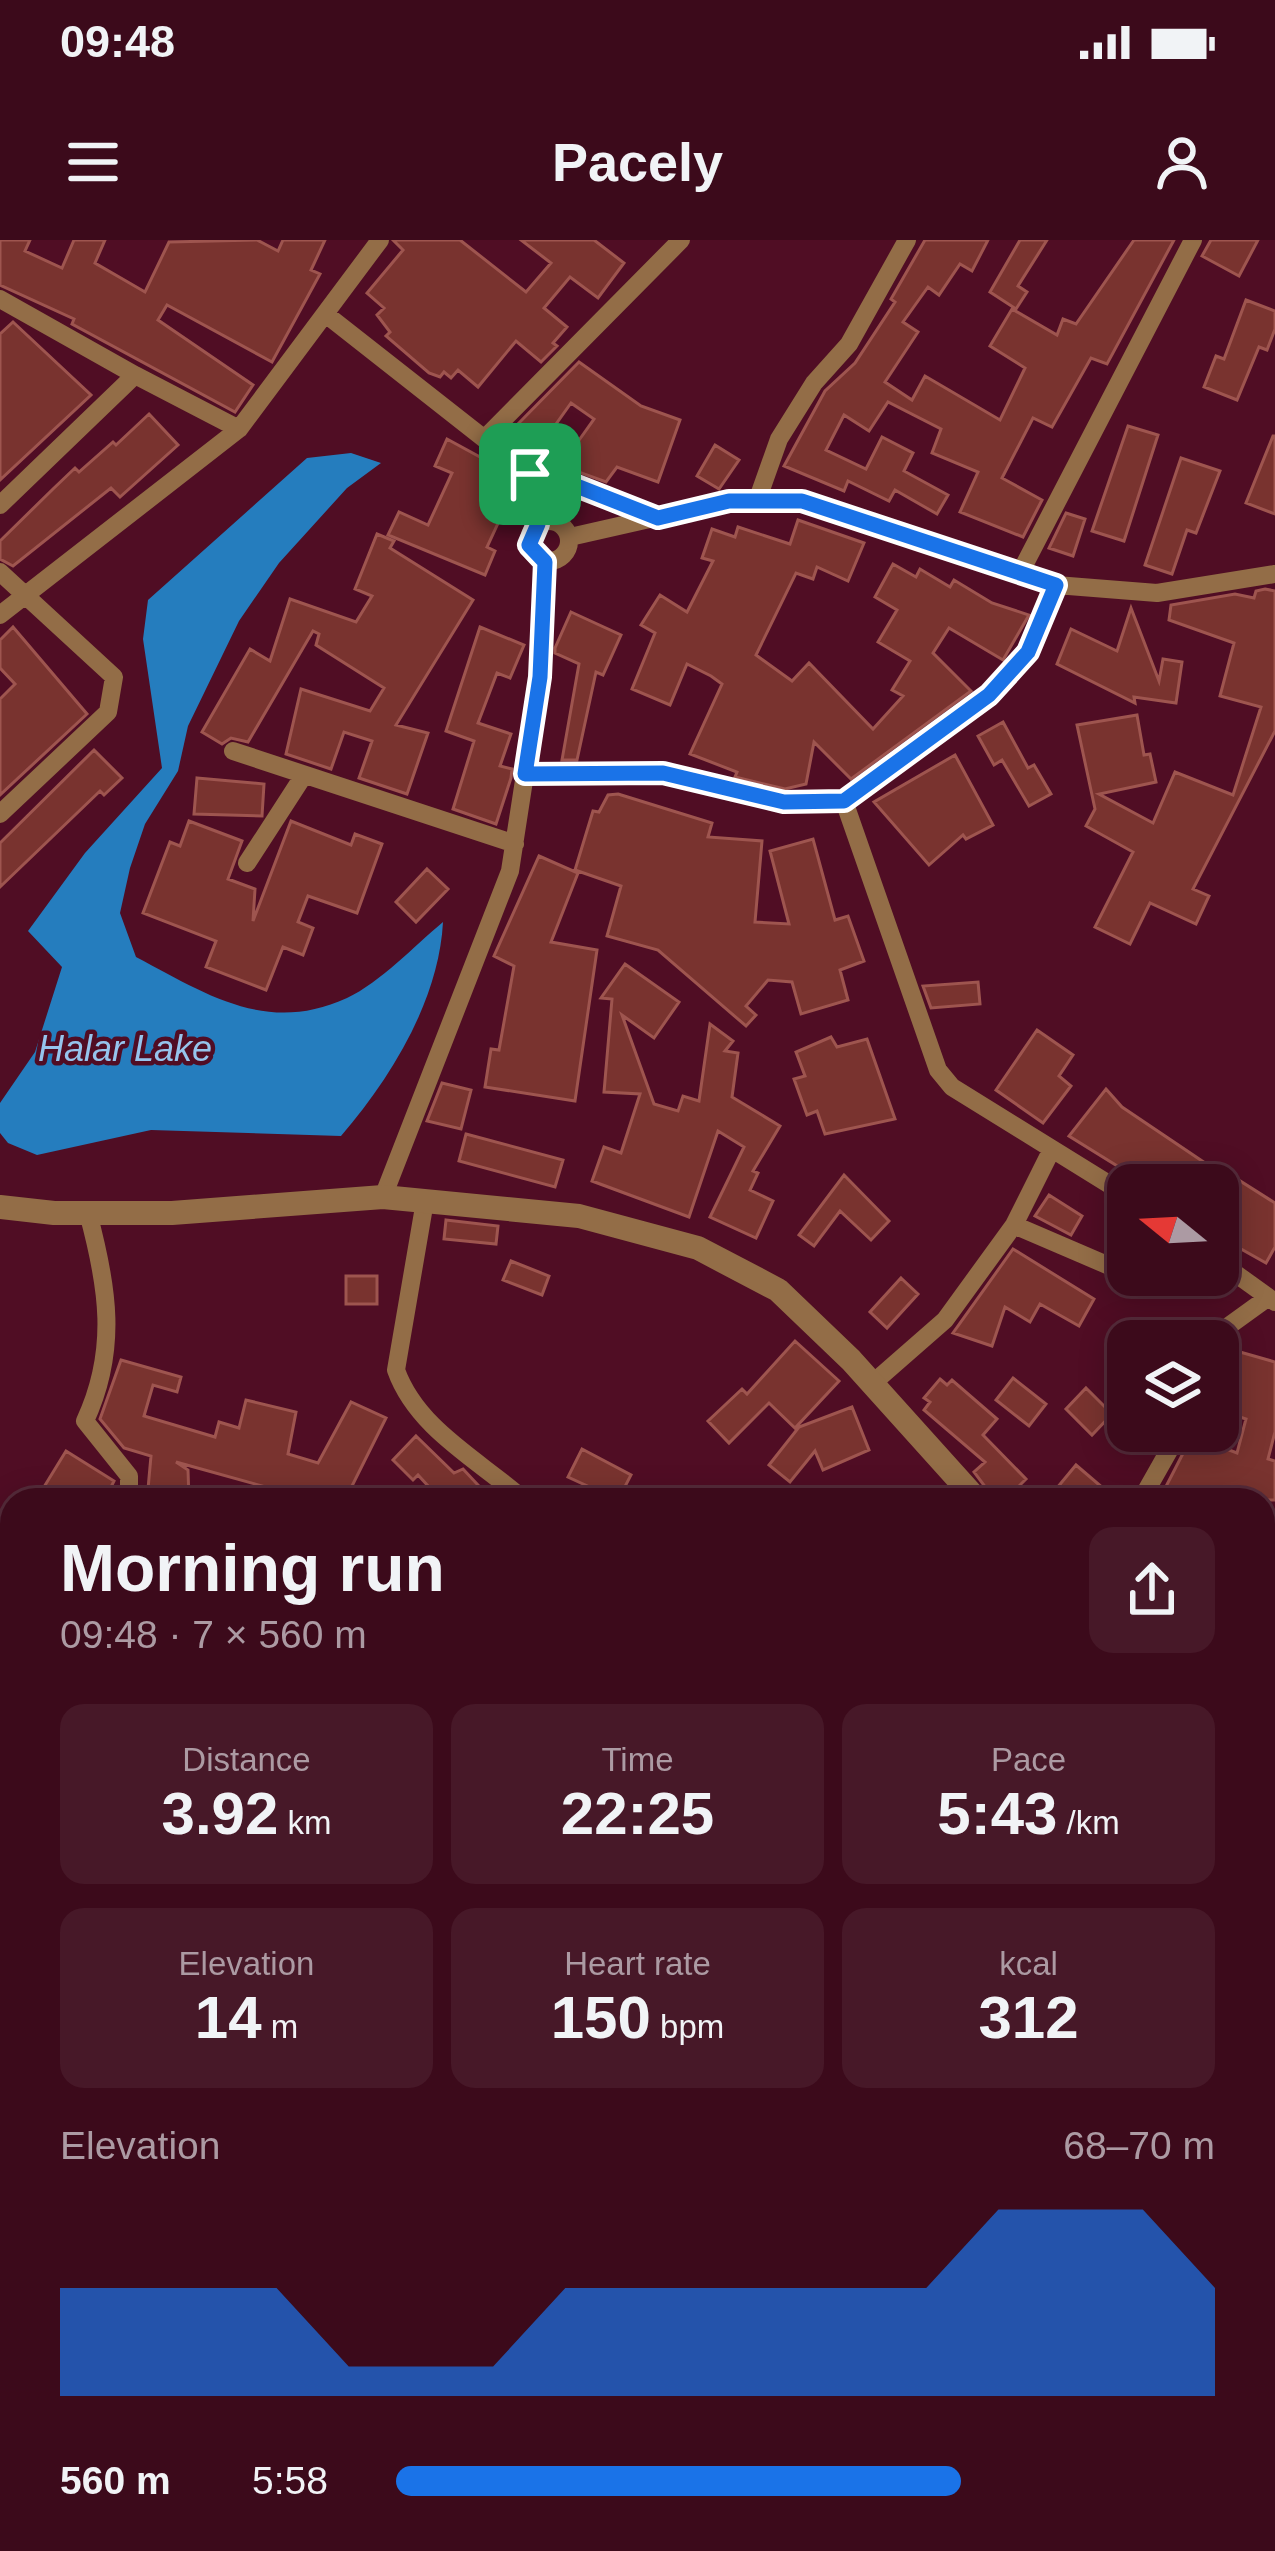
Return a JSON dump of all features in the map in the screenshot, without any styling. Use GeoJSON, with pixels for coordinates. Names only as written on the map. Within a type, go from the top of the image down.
{"type":"FeatureCollection","features":[{"type":"Feature","properties":{"kind":"street"},"geometry":{"type":"LineString","coordinates":[[0,615],[239,429],[328,316],[380,240]]}},
{"type":"Feature","properties":{"kind":"street"},"geometry":{"type":"LineString","coordinates":[[484,438],[681,240]]}},
{"type":"Feature","properties":{"kind":"street"},"geometry":{"type":"LineString","coordinates":[[757,501],[779,439],[814,383],[849,344],[907,240]]}},
{"type":"Feature","properties":{"kind":"street"},"geometry":{"type":"LineString","coordinates":[[1019,573],[1193,240]]}},
{"type":"Feature","properties":{"kind":"street"},"geometry":{"type":"LineString","coordinates":[[0,299],[239,429]]}},
{"type":"Feature","properties":{"kind":"street"},"geometry":{"type":"LineString","coordinates":[[328,316],[530,474],[538,524],[529,545],[545,562],[540,677],[510,871],[383,1197]]}},
{"type":"Feature","properties":{"kind":"street"},"geometry":{"type":"LineString","coordinates":[[0,505],[135,375]]}},
{"type":"Feature","properties":{"kind":"street"},"geometry":{"type":"LineString","coordinates":[[513,461],[658,518]]}},
{"type":"Feature","properties":{"kind":"street"},"geometry":{"type":"LineString","coordinates":[[570,537],[729,501],[802,501],[1056,585],[1157,593],[1275,574]]}},
{"type":"Feature","properties":{"kind":"street"},"geometry":{"type":"LineString","coordinates":[[538,524],[554,521],[570,537]]}},
{"type":"Feature","properties":{"kind":"street"},"geometry":{"type":"LineString","coordinates":[[545,562],[566,553],[570,537]]}},
{"type":"Feature","properties":{"kind":"street"},"geometry":{"type":"LineString","coordinates":[[0,572],[115,677],[108,712],[0,814]]}},
{"type":"Feature","properties":{"kind":"street"},"geometry":{"type":"LineString","coordinates":[[525,774],[663,773],[784,802],[844,801],[989,695],[1028,652],[1056,585]]}},
{"type":"Feature","properties":{"kind":"street"},"geometry":{"type":"LineString","coordinates":[[233,751],[514,844]]}},
{"type":"Feature","properties":{"kind":"street"},"geometry":{"type":"LineString","coordinates":[[247,863],[304,775]]}},
{"type":"Feature","properties":{"kind":"street"},"geometry":{"type":"LineString","coordinates":[[844,801],[938,1070],[952,1087],[1107,1183]]}},
{"type":"Feature","properties":{"kind":"street"},"geometry":{"type":"LineString","coordinates":[[873,1383],[945,1320],[1014,1225],[1052,1149]]}},
{"type":"Feature","properties":{"kind":"street"},"geometry":{"type":"LineString","coordinates":[[0,1207],[172,1213],[383,1197],[578,1216],[698,1248],[778,1290],[873,1383],[966,1488]]}},
{"type":"Feature","properties":{"kind":"street"},"geometry":{"type":"LineString","coordinates":[[425,1202],[396,1370],[405,1396],[509,1488]]}},
{"type":"Feature","properties":{"kind":"street"},"geometry":{"type":"LineString","coordinates":[[88,1213],[104,1274],[110,1345],[101,1386],[85,1421],[129,1476],[129,1488]]}},
{"type":"Feature","properties":{"kind":"street"},"geometry":{"type":"LineString","coordinates":[[1014,1225],[1107,1265]]}},
{"type":"Feature","properties":{"kind":"street"},"geometry":{"type":"LineString","coordinates":[[1238,1320],[1270,1300],[1239,1277]]}},
{"type":"Feature","properties":{"kind":"street"},"geometry":{"type":"LineString","coordinates":[[1148,1488],[1168,1452]]}},
{"type":"Feature","properties":{"kind":"water","name":"Halar Lake"},"geometry":{"type":"Polygon","coordinates":[[[351,453],[381,463],[347,488],[279,563],[239,621],[188,726],[178,771],[145,824],[120,913],[136,957],[212,996],[264,1011],[290,1012],[318,1008],[360,991],[443,922],[432,980],[409,1036],[341,1136],[151,1130],[37,1155],[8,1143],[0,1133],[0,1103],[35,1052],[62,967],[28,931],[85,853],[162,768],[143,639],[148,600],[307,458],[351,453]]]}},
{"type":"Feature","properties":{"kind":"building"},"geometry":{"type":"Polygon","coordinates":[[[0,240],[30,240],[25,251],[62,268],[74,240],[105,240],[95,263],[145,292],[169,242],[257,240],[278,251],[283,240],[325,240],[311,270],[320,274],[272,362],[167,305],[158,320],[253,385],[235,412],[72,324],[74,319],[0,285],[0,240]]]}},
{"type":"Feature","properties":{"kind":"building"},"geometry":{"type":"Polygon","coordinates":[[[393,240],[460,240],[526,292],[551,263],[521,240],[594,240],[624,263],[598,298],[570,277],[544,308],[567,327],[553,343],[557,346],[541,362],[516,341],[478,387],[458,370],[451,378],[444,372],[440,377],[429,373],[386,336],[390,332],[377,315],[384,308],[367,293],[403,250],[393,240]]]}},
{"type":"Feature","properties":{"kind":"building"},"geometry":{"type":"Polygon","coordinates":[[[925,240],[988,240],[972,271],[960,264],[939,295],[928,287],[903,322],[918,332],[885,382],[912,400],[925,376],[1000,420],[1025,368],[990,346],[1012,309],[1057,335],[1063,319],[1076,324],[1134,240],[1174,240],[1107,364],[1091,358],[1052,427],[1033,418],[1002,478],[1042,500],[1023,537],[960,512],[978,472],[932,453],[941,429],[888,402],[869,431],[844,415],[826,450],[866,469],[882,437],[913,453],[904,471],[948,495],[937,514],[895,490],[889,501],[848,481],[844,491],[784,466],[825,391],[855,363],[895,302],[891,299],[925,240]]]}},
{"type":"Feature","properties":{"kind":"building"},"geometry":{"type":"Polygon","coordinates":[[[1020,240],[1047,240],[1018,286],[1027,292],[1016,309],[990,292],[1020,240]]]}},
{"type":"Feature","properties":{"kind":"building"},"geometry":{"type":"Polygon","coordinates":[[[1211,240],[1258,240],[1239,276],[1202,256],[1211,240]]]}},
{"type":"Feature","properties":{"kind":"building"},"geometry":{"type":"Polygon","coordinates":[[[1246,300],[1275,311],[1275,329],[1267,350],[1259,347],[1237,400],[1204,387],[1216,356],[1224,359],[1246,300]]]}},
{"type":"Feature","properties":{"kind":"building"},"geometry":{"type":"Polygon","coordinates":[[[13,322],[91,395],[0,480],[0,334],[13,322]]]}},
{"type":"Feature","properties":{"kind":"building"},"geometry":{"type":"Polygon","coordinates":[[[579,362],[641,406],[680,420],[658,482],[617,467],[606,482],[573,470],[514,428],[579,362]],[[571,403],[554,427],[577,443],[594,419],[571,403]]]}},
{"type":"Feature","properties":{"kind":"building"},"geometry":{"type":"Polygon","coordinates":[[[149,414],[178,445],[120,497],[111,488],[13,566],[0,559],[0,541],[53,489],[75,468],[79,472],[113,442],[116,445],[149,414]]]}},
{"type":"Feature","properties":{"kind":"building"},"geometry":{"type":"Polygon","coordinates":[[[1128,426],[1158,435],[1124,541],[1092,531],[1128,426]]]}},
{"type":"Feature","properties":{"kind":"building"},"geometry":{"type":"Polygon","coordinates":[[[1275,436],[1275,514],[1246,503],[1275,436]]]}},
{"type":"Feature","properties":{"kind":"building"},"geometry":{"type":"Polygon","coordinates":[[[447,439],[500,468],[486,497],[506,506],[487,547],[495,551],[485,575],[388,535],[399,512],[428,525],[452,473],[435,466],[447,439]]]}},
{"type":"Feature","properties":{"kind":"building"},"geometry":{"type":"Polygon","coordinates":[[[715,445],[739,460],[719,489],[697,476],[715,445]]]}},
{"type":"Feature","properties":{"kind":"building"},"geometry":{"type":"Polygon","coordinates":[[[1181,458],[1220,471],[1196,533],[1187,530],[1172,574],[1145,565],[1181,458]]]}},
{"type":"Feature","properties":{"kind":"building"},"geometry":{"type":"Polygon","coordinates":[[[1066,513],[1085,519],[1073,556],[1049,548],[1066,513]]]}},
{"type":"Feature","properties":{"kind":"building"},"geometry":{"type":"Polygon","coordinates":[[[798,520],[864,543],[848,581],[817,567],[813,579],[796,573],[756,655],[792,681],[809,663],[873,729],[903,696],[892,690],[910,661],[878,642],[897,610],[875,597],[893,564],[916,577],[920,569],[950,587],[954,580],[992,603],[1029,615],[1003,660],[949,628],[933,653],[971,691],[851,779],[814,742],[806,784],[785,789],[735,777],[737,772],[690,754],[722,684],[711,676],[687,664],[670,705],[632,689],[655,633],[641,625],[660,595],[687,612],[713,561],[702,558],[712,529],[735,537],[738,527],[790,544],[798,520]]]}},
{"type":"Feature","properties":{"kind":"building"},"geometry":{"type":"Polygon","coordinates":[[[377,534],[394,541],[390,548],[473,600],[396,725],[428,733],[407,794],[359,778],[372,741],[344,732],[331,769],[286,754],[301,689],[370,711],[384,688],[316,645],[319,634],[313,631],[248,742],[231,738],[222,744],[202,732],[250,649],[270,661],[290,599],[356,622],[372,596],[355,589],[377,534]]]}},
{"type":"Feature","properties":{"kind":"building"},"geometry":{"type":"Polygon","coordinates":[[[1256,591],[1275,591],[1275,731],[1193,889],[1209,896],[1196,924],[1150,903],[1130,944],[1095,927],[1133,852],[1086,826],[1095,809],[1077,725],[1137,715],[1144,755],[1150,754],[1156,782],[1099,794],[1153,823],[1175,772],[1233,795],[1261,707],[1220,696],[1234,643],[1169,620],[1171,605],[1235,594],[1254,598],[1256,591]]]}},
{"type":"Feature","properties":{"kind":"building"},"geometry":{"type":"Polygon","coordinates":[[[1131,608],[1159,681],[1163,659],[1182,662],[1176,703],[1134,697],[1135,703],[1057,664],[1071,629],[1117,651],[1131,608]]]}},
{"type":"Feature","properties":{"kind":"building"},"geometry":{"type":"Polygon","coordinates":[[[571,612],[621,635],[603,675],[596,672],[577,760],[562,760],[579,664],[555,653],[555,648],[571,612]]]}},
{"type":"Feature","properties":{"kind":"building"},"geometry":{"type":"Polygon","coordinates":[[[13,627],[87,714],[0,795],[0,699],[15,684],[0,668],[0,640],[13,627]]]}},
{"type":"Feature","properties":{"kind":"building"},"geometry":{"type":"Polygon","coordinates":[[[480,627],[524,645],[510,678],[497,673],[478,723],[511,734],[500,766],[512,769],[511,778],[496,824],[453,809],[474,741],[446,731],[480,627]]]}},
{"type":"Feature","properties":{"kind":"building"},"geometry":{"type":"Polygon","coordinates":[[[1003,722],[1028,768],[1034,765],[1051,794],[1029,806],[1002,760],[994,765],[978,736],[1003,722]]]}},
{"type":"Feature","properties":{"kind":"building"},"geometry":{"type":"Polygon","coordinates":[[[94,750],[122,778],[104,795],[100,791],[0,887],[0,843],[94,750]]]}},
{"type":"Feature","properties":{"kind":"building"},"geometry":{"type":"Polygon","coordinates":[[[955,755],[993,825],[966,839],[963,835],[929,865],[874,802],[955,755]]]}},
{"type":"Feature","properties":{"kind":"building"},"geometry":{"type":"Polygon","coordinates":[[[197,778],[264,784],[262,816],[194,814],[197,778]]]}},
{"type":"Feature","properties":{"kind":"building"},"geometry":{"type":"Polygon","coordinates":[[[608,795],[712,823],[708,837],[762,841],[755,922],[789,924],[770,851],[813,839],[835,920],[848,916],[864,961],[840,970],[848,1000],[801,1014],[792,982],[768,980],[746,1006],[756,1015],[746,1026],[658,950],[607,936],[621,886],[575,870],[593,811],[599,812],[608,795]]]}},
{"type":"Feature","properties":{"kind":"building"},"geometry":{"type":"Polygon","coordinates":[[[189,821],[242,841],[228,879],[255,889],[253,921],[291,821],[351,845],[355,834],[382,844],[357,913],[308,896],[298,922],[313,928],[303,955],[283,947],[266,990],[206,967],[216,941],[143,913],[170,842],[180,846],[189,821]]]}},
{"type":"Feature","properties":{"kind":"building"},"geometry":{"type":"Polygon","coordinates":[[[539,856],[578,873],[551,942],[597,950],[575,1101],[485,1087],[491,1049],[499,1050],[514,966],[494,956],[539,856]]]}},
{"type":"Feature","properties":{"kind":"building"},"geometry":{"type":"Polygon","coordinates":[[[427,869],[448,889],[416,922],[396,902],[427,869]]]}},
{"type":"Feature","properties":{"kind":"building"},"geometry":{"type":"Polygon","coordinates":[[[625,964],[679,1002],[654,1038],[622,1015],[654,1104],[678,1111],[683,1096],[699,1101],[710,1024],[733,1041],[725,1051],[738,1053],[732,1097],[780,1126],[753,1171],[758,1173],[750,1190],[773,1201],[756,1238],[710,1217],[744,1147],[718,1131],[689,1217],[592,1181],[604,1147],[621,1153],[640,1094],[604,1092],[612,999],[601,998],[625,964]]]}},
{"type":"Feature","properties":{"kind":"building"},"geometry":{"type":"Polygon","coordinates":[[[978,982],[980,1004],[931,1008],[923,986],[978,982]]]}},
{"type":"Feature","properties":{"kind":"building"},"geometry":{"type":"Polygon","coordinates":[[[1037,1030],[1073,1055],[1059,1076],[1071,1086],[1043,1123],[996,1090],[1037,1030]]]}},
{"type":"Feature","properties":{"kind":"building"},"geometry":{"type":"Polygon","coordinates":[[[831,1037],[837,1047],[867,1039],[895,1119],[825,1134],[817,1111],[807,1115],[794,1079],[805,1076],[796,1052],[831,1037]]]}},
{"type":"Feature","properties":{"kind":"building"},"geometry":{"type":"Polygon","coordinates":[[[442,1083],[471,1090],[461,1129],[427,1121],[442,1083]]]}},
{"type":"Feature","properties":{"kind":"building"},"geometry":{"type":"Polygon","coordinates":[[[1106,1089],[1122,1107],[1207,1164],[1114,1164],[1069,1136],[1106,1089]]]}},
{"type":"Feature","properties":{"kind":"building"},"geometry":{"type":"Polygon","coordinates":[[[466,1134],[563,1160],[555,1187],[459,1161],[466,1134]]]}},
{"type":"Feature","properties":{"kind":"building"},"geometry":{"type":"Polygon","coordinates":[[[844,1175],[889,1221],[871,1240],[840,1211],[814,1246],[799,1235],[844,1175]]]}},
{"type":"Feature","properties":{"kind":"building"},"geometry":{"type":"Polygon","coordinates":[[[1239,1180],[1275,1203],[1275,1247],[1266,1263],[1239,1248],[1239,1180]]]}},
{"type":"Feature","properties":{"kind":"building"},"geometry":{"type":"Polygon","coordinates":[[[1049,1195],[1082,1216],[1071,1235],[1035,1216],[1049,1195]]]}},
{"type":"Feature","properties":{"kind":"building"},"geometry":{"type":"Polygon","coordinates":[[[446,1220],[498,1226],[496,1244],[444,1239],[446,1220]]]}},
{"type":"Feature","properties":{"kind":"building"},"geometry":{"type":"Polygon","coordinates":[[[1013,1249],[1094,1299],[1079,1326],[1040,1304],[1030,1322],[1005,1307],[992,1346],[953,1333],[1013,1249]]]}},
{"type":"Feature","properties":{"kind":"building"},"geometry":{"type":"Polygon","coordinates":[[[511,1261],[549,1276],[542,1295],[503,1280],[511,1261]]]}},
{"type":"Feature","properties":{"kind":"building"},"geometry":{"type":"Polygon","coordinates":[[[346,1276],[377,1276],[377,1304],[346,1304],[346,1276]]]}},
{"type":"Feature","properties":{"kind":"building"},"geometry":{"type":"Polygon","coordinates":[[[901,1278],[918,1294],[887,1328],[870,1312],[901,1278]]]}},
{"type":"Feature","properties":{"kind":"building"},"geometry":{"type":"Polygon","coordinates":[[[795,1341],[839,1381],[795,1428],[769,1403],[729,1443],[708,1421],[742,1389],[747,1394],[795,1341]]]}},
{"type":"Feature","properties":{"kind":"building"},"geometry":{"type":"Polygon","coordinates":[[[1239,1352],[1275,1362],[1275,1432],[1268,1459],[1275,1461],[1275,1488],[1165,1488],[1184,1452],[1239,1452],[1246,1419],[1239,1417],[1239,1352]]]}},
{"type":"Feature","properties":{"kind":"building"},"geometry":{"type":"Polygon","coordinates":[[[121,1360],[181,1377],[177,1392],[153,1385],[144,1416],[215,1437],[219,1422],[239,1428],[246,1400],[296,1412],[288,1454],[318,1463],[351,1402],[386,1418],[351,1488],[269,1488],[176,1462],[188,1470],[189,1488],[148,1488],[151,1456],[124,1448],[100,1419],[121,1360]]]}},
{"type":"Feature","properties":{"kind":"building"},"geometry":{"type":"Polygon","coordinates":[[[1013,1378],[1046,1404],[1029,1426],[996,1400],[1013,1378]]]}},
{"type":"Feature","properties":{"kind":"building"},"geometry":{"type":"Polygon","coordinates":[[[940,1379],[947,1385],[952,1380],[997,1419],[983,1435],[1026,1479],[1017,1488],[986,1488],[974,1472],[985,1462],[924,1410],[930,1402],[924,1398],[940,1379]]]}},
{"type":"Feature","properties":{"kind":"building"},"geometry":{"type":"Polygon","coordinates":[[[1086,1388],[1107,1409],[1107,1419],[1092,1435],[1066,1409],[1086,1388]]]}},
{"type":"Feature","properties":{"kind":"building"},"geometry":{"type":"Polygon","coordinates":[[[852,1407],[869,1450],[823,1470],[815,1451],[790,1482],[769,1465],[799,1427],[852,1407]]]}},
{"type":"Feature","properties":{"kind":"building"},"geometry":{"type":"Polygon","coordinates":[[[416,1436],[454,1473],[463,1469],[481,1488],[430,1488],[418,1475],[413,1480],[393,1460],[416,1436]]]}},
{"type":"Feature","properties":{"kind":"building"},"geometry":{"type":"Polygon","coordinates":[[[582,1449],[631,1475],[624,1488],[592,1488],[568,1477],[582,1449]]]}},
{"type":"Feature","properties":{"kind":"building"},"geometry":{"type":"Polygon","coordinates":[[[66,1451],[114,1481],[110,1488],[43,1488],[66,1451]]]}},
{"type":"Feature","properties":{"kind":"building"},"geometry":{"type":"Polygon","coordinates":[[[1076,1465],[1103,1488],[1057,1488],[1076,1465]]]}},
{"type":"Feature","properties":{"kind":"route"},"geometry":{"type":"LineString","coordinates":[[513,461],[658,518],[729,501],[802,501],[1056,585],[1028,652],[989,695],[844,801],[784,802],[663,773],[525,774],[540,677],[545,562],[529,545],[538,524],[530,474],[513,461]]}}]}
